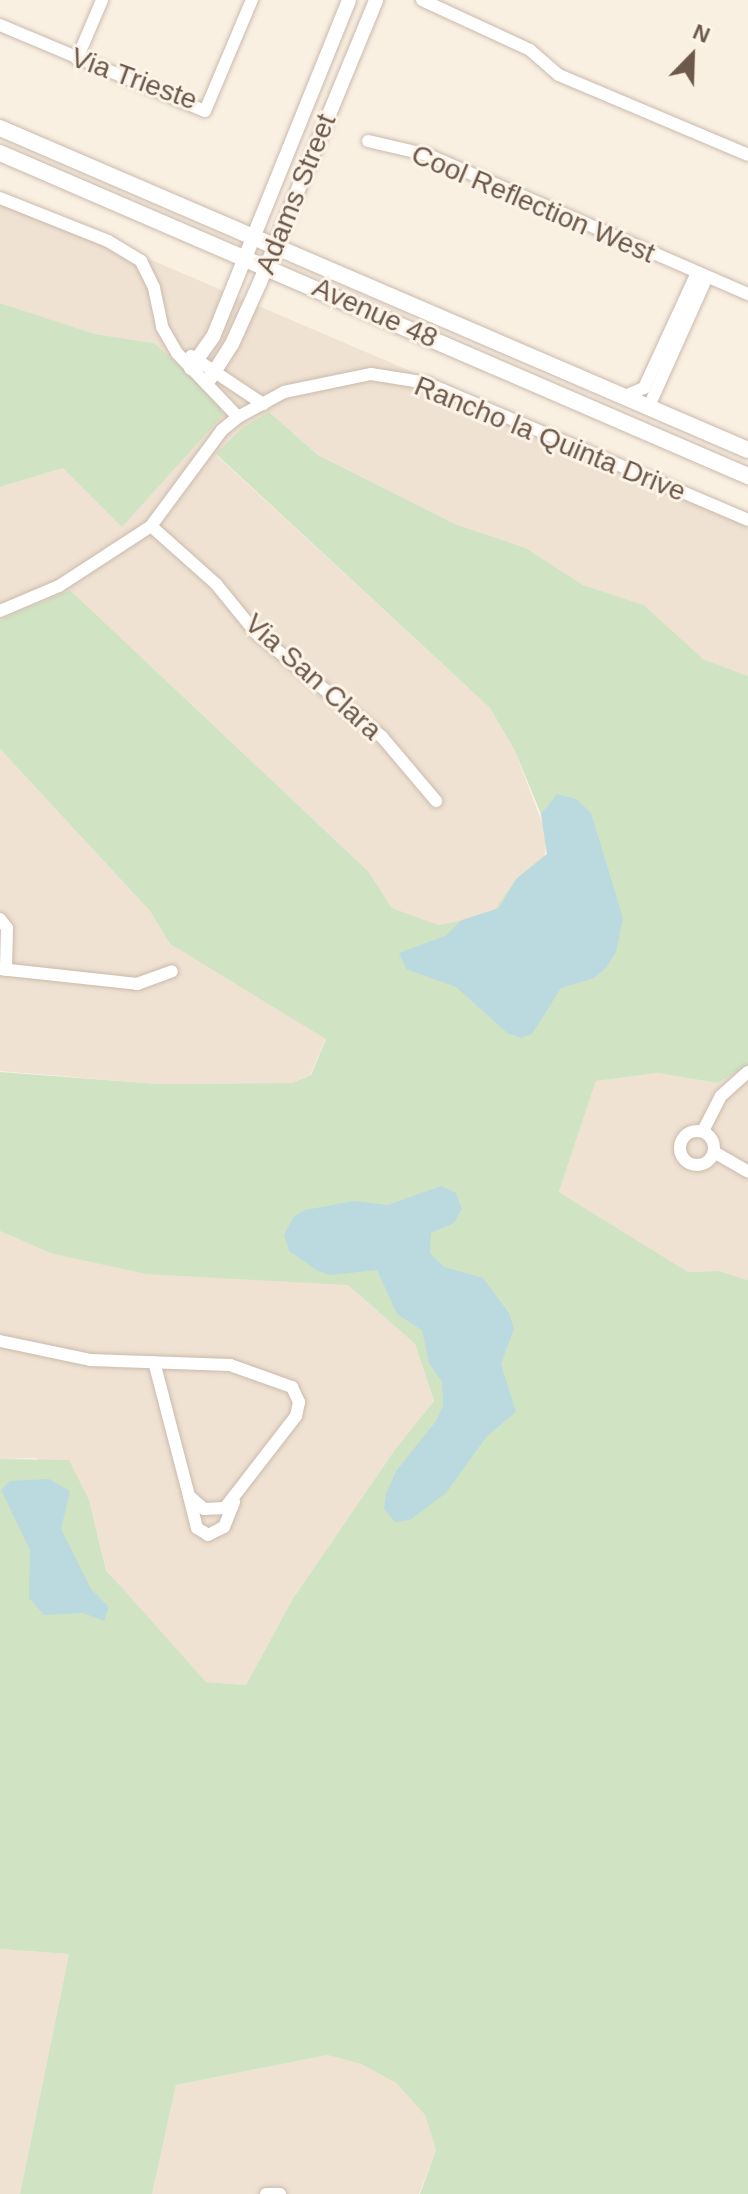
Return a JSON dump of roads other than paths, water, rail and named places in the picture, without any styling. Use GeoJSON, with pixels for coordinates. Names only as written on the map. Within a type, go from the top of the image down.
{"type":"FeatureCollection","features":[{"type":"Feature","properties":{"kind":"main road","name":"Avenue 48"},"geometry":{"type":"LineString","coordinates":[[0,128],[276,243],[748,450]]}},
{"type":"Feature","properties":{"kind":"main road","name":"Avenue 48"},"geometry":{"type":"LineString","coordinates":[[0,153],[267,265],[748,476]]}},
{"type":"Feature","properties":{"kind":"main road"},"geometry":{"type":"LineString","coordinates":[[507,370],[544,375],[627,411],[649,406]]}},
{"type":"Feature","properties":{"kind":"street"},"geometry":{"type":"LineString","coordinates":[[77,59],[102,0]]}},
{"type":"Feature","properties":{"kind":"street","name":"Via Trieste"},"geometry":{"type":"LineString","coordinates":[[0,25],[205,111],[252,0]]}},
{"type":"Feature","properties":{"kind":"street","name":"Adams Street"},"geometry":{"type":"LineString","coordinates":[[194,364],[213,337],[349,0]]}},
{"type":"Feature","properties":{"kind":"street","name":"Adams Street"},"geometry":{"type":"LineString","coordinates":[[207,383],[267,265],[376,0]]}},
{"type":"Feature","properties":{"kind":"street"},"geometry":{"type":"LineString","coordinates":[[422,0],[530,50],[559,75],[748,155]]}},
{"type":"Feature","properties":{"kind":"street","name":"Cool Reflection West"},"geometry":{"type":"LineString","coordinates":[[368,141],[428,155],[748,294]]}},
{"type":"Feature","properties":{"kind":"street"},"geometry":{"type":"LineString","coordinates":[[0,198],[108,241],[141,261],[154,288],[162,327],[174,347],[194,364],[238,417]]}},
{"type":"Feature","properties":{"kind":"street"},"geometry":{"type":"LineString","coordinates":[[625,396],[644,388],[702,275]]}},
{"type":"Feature","properties":{"kind":"street"},"geometry":{"type":"LineString","coordinates":[[649,406],[702,275]]}},
{"type":"Feature","properties":{"kind":"street"},"geometry":{"type":"LineString","coordinates":[[194,364],[216,369],[263,404]]}},
{"type":"Feature","properties":{"kind":"street","name":"Rancho la Quinta Drive"},"geometry":{"type":"LineString","coordinates":[[0,611],[59,586],[151,526],[222,430],[238,417],[318,382],[371,374],[427,383],[748,520]]}},
{"type":"Feature","properties":{"kind":"street","name":"Via San Clara"},"geometry":{"type":"LineString","coordinates":[[151,526],[216,584],[256,633],[382,737],[436,801]]}},
{"type":"Feature","properties":{"kind":"street"},"geometry":{"type":"LineString","coordinates":[[0,919],[7,928],[3,969],[137,984],[172,971]]}},
{"type":"Feature","properties":{"kind":"street"},"geometry":{"type":"LineString","coordinates":[[714,1152],[698,1165],[683,1158],[683,1137],[703,1131],[721,1096],[748,1072]]}},
{"type":"Feature","properties":{"kind":"street"},"geometry":{"type":"LineString","coordinates":[[703,1131],[712,1140],[714,1152]]}},
{"type":"Feature","properties":{"kind":"street"},"geometry":{"type":"LineString","coordinates":[[714,1152],[748,1172]]}},
{"type":"Feature","properties":{"kind":"street"},"geometry":{"type":"LineString","coordinates":[[0,1341],[90,1360],[154,1362],[258,1371],[282,1380],[297,1394],[296,1416],[234,1502],[220,1532],[208,1535],[197,1528],[154,1362]]}},
{"type":"Feature","properties":{"kind":"street"},"geometry":{"type":"LineString","coordinates":[[189,1496],[204,1509],[234,1502]]}},
{"type":"Feature","properties":{"kind":"street"},"geometry":{"type":"LineString","coordinates":[[266,2194],[280,2194]]}},
{"type":"Feature","properties":{"kind":"water"},"geometry":{"type":"Polygon","coordinates":[[[557,794],[576,799],[591,813],[623,918],[616,952],[606,968],[594,978],[561,988],[532,1034],[521,1038],[507,1033],[456,987],[406,969],[399,953],[445,936],[462,920],[499,908],[516,879],[547,854],[541,814],[557,794]]]}},
{"type":"Feature","properties":{"kind":"water"},"geometry":{"type":"Polygon","coordinates":[[[441,1186],[456,1193],[462,1209],[454,1223],[431,1233],[430,1253],[444,1267],[483,1278],[509,1313],[514,1329],[501,1364],[516,1412],[487,1436],[446,1493],[410,1520],[395,1522],[384,1509],[386,1494],[396,1471],[436,1421],[443,1405],[442,1382],[429,1363],[422,1330],[397,1314],[377,1270],[330,1275],[318,1271],[289,1251],[284,1235],[294,1216],[305,1210],[354,1201],[388,1205],[441,1186]]]}},
{"type":"Feature","properties":{"kind":"water"},"geometry":{"type":"Polygon","coordinates":[[[49,1479],[70,1491],[61,1529],[91,1589],[109,1607],[104,1621],[83,1613],[44,1615],[29,1598],[30,1550],[1,1490],[10,1481],[49,1479]]]}}]}
